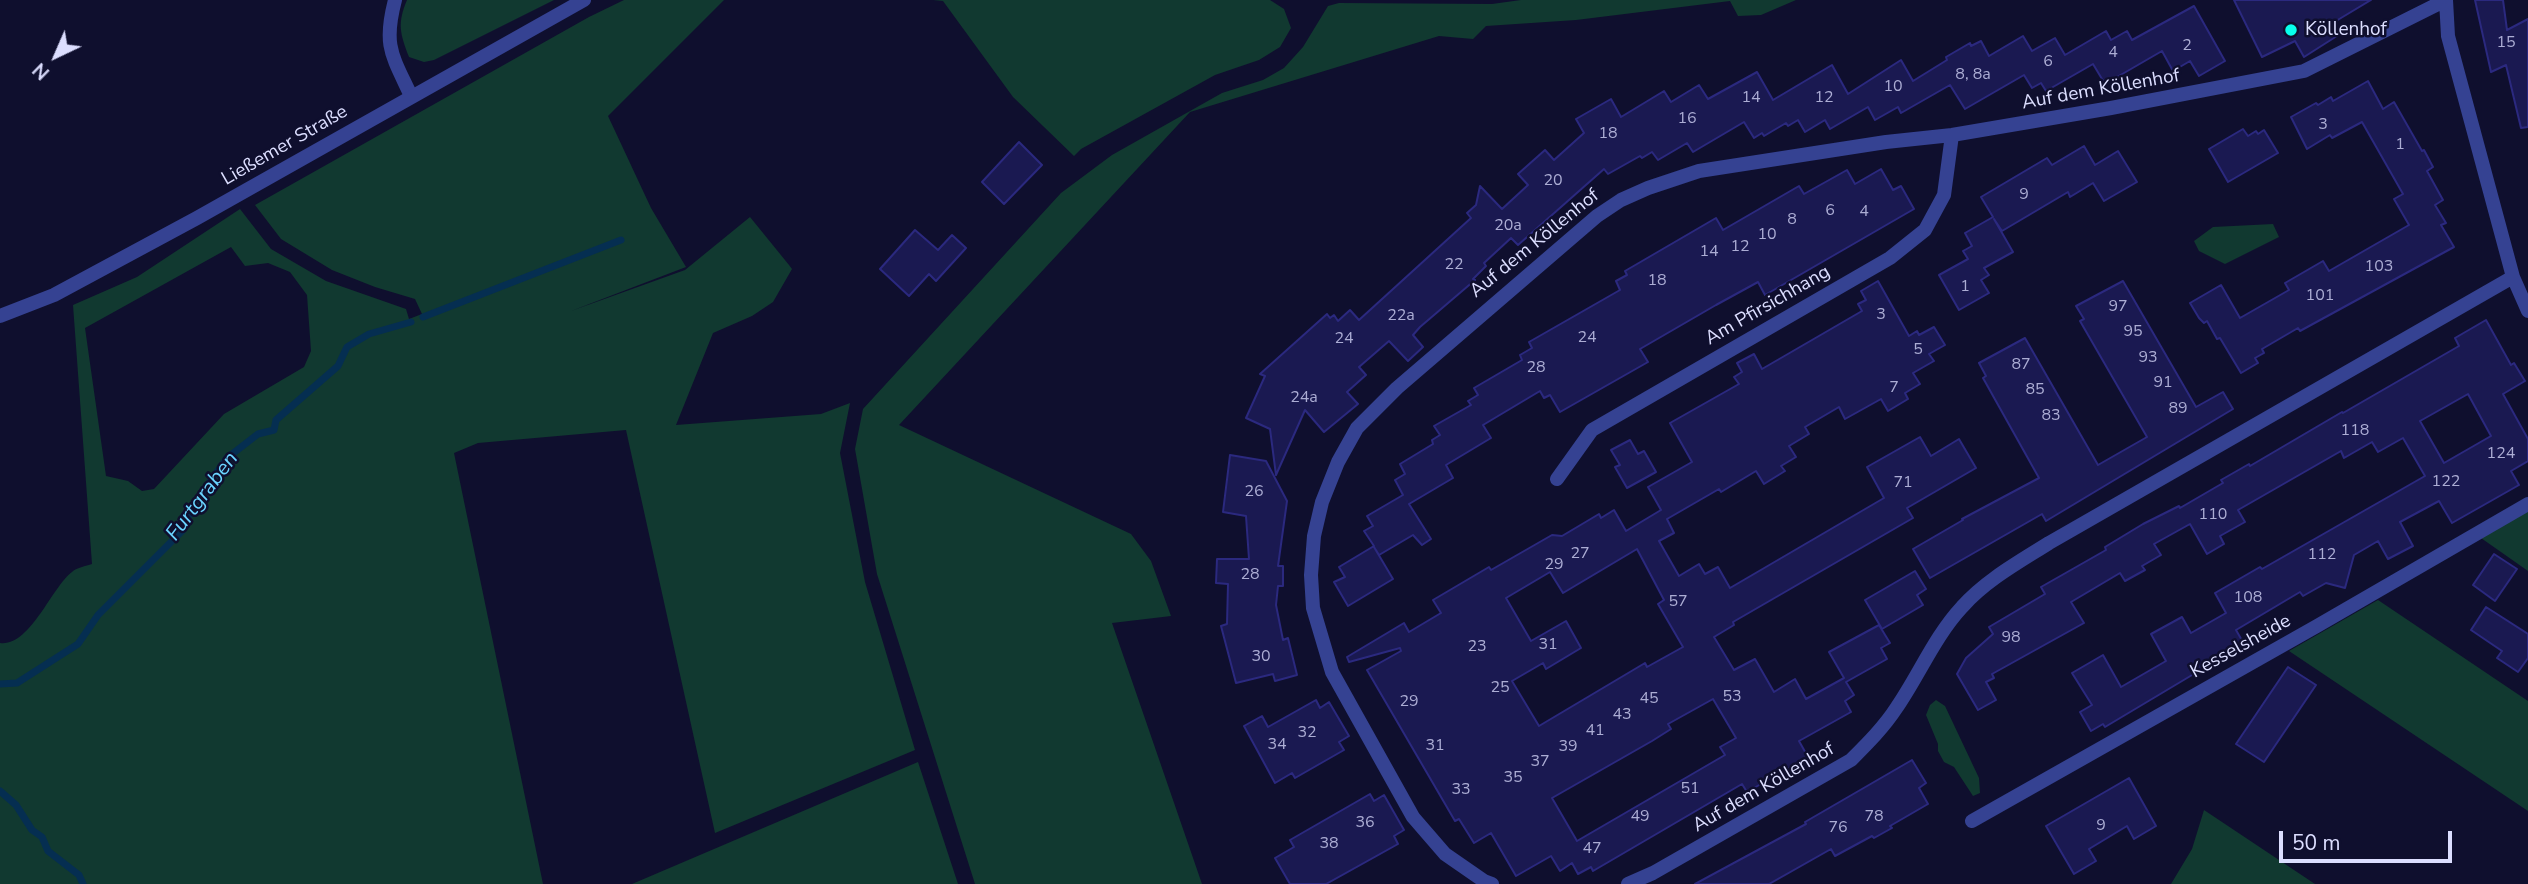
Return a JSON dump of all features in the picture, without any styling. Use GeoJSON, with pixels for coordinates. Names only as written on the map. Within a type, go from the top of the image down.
{"type":"FeatureCollection","features":[{"type":"Feature","properties":{"kind":"street"},"geometry":{"type":"LineString","coordinates":[[395,0],[389,23],[390,50],[411,96]]}},
{"type":"Feature","properties":{"kind":"street","name":"Ließemer Straße"},"geometry":{"type":"LineString","coordinates":[[0,316],[54,295],[261,183],[584,0]]}},
{"type":"Feature","properties":{"kind":"street"},"geometry":{"type":"LineString","coordinates":[[2446,0],[2448,36],[2513,277],[2528,311]]}},
{"type":"Feature","properties":{"kind":"street","name":"Auf dem Köllenhof"},"geometry":{"type":"LineString","coordinates":[[1492,884],[1445,854],[1413,817],[1332,672],[1312,608],[1314,536],[1322,502],[1338,462],[1357,428],[1397,388],[1496,300],[1597,216],[1621,200],[1699,171],[1886,142],[1952,135],[2304,71],[2446,0]]}},
{"type":"Feature","properties":{"kind":"street","name":"Am Pfirsichhang"},"geometry":{"type":"LineString","coordinates":[[1557,479],[1592,430],[1890,258],[1925,230],[1944,195],[1952,135]]}},
{"type":"Feature","properties":{"kind":"street","name":"Auf dem Köllenhof"},"geometry":{"type":"LineString","coordinates":[[1628,884],[1664,867],[1851,760],[1884,725],[1962,607],[2004,571],[2049,542],[2513,277]]}},
{"type":"Feature","properties":{"kind":"street","name":"Kesselsheide"},"geometry":{"type":"LineString","coordinates":[[1972,821],[2528,504]]}},
{"type":"Feature","properties":{"kind":"green space"},"geometry":{"type":"Polygon","coordinates":[[[407,0],[554,0],[434,60],[424,62],[409,57],[403,41],[401,22],[407,0]]]}},
{"type":"Feature","properties":{"kind":"green space"},"geometry":{"type":"Polygon","coordinates":[[[624,0],[724,0],[608,116],[651,208],[686,267],[571,311],[685,270],[750,217],[789,265],[792,269],[773,302],[752,316],[713,333],[676,425],[821,414],[850,403],[840,453],[865,582],[915,750],[715,833],[626,430],[478,443],[454,453],[543,884],[0,884],[0,643],[11,642],[21,636],[64,580],[79,568],[92,564],[73,305],[137,277],[240,209],[271,249],[326,281],[406,309],[409,319],[422,314],[415,299],[332,270],[281,239],[255,205],[589,17],[624,0]],[[231,247],[85,328],[106,476],[128,481],[142,491],[154,489],[224,414],[304,367],[311,351],[307,295],[290,272],[268,263],[245,266],[231,247]]]}},
{"type":"Feature","properties":{"kind":"green space"},"geometry":{"type":"Polygon","coordinates":[[[933,0],[1270,0],[1284,9],[1291,28],[1280,47],[1259,60],[1215,75],[1081,149],[1074,156],[1013,97],[943,1],[933,0]]]}},
{"type":"Feature","properties":{"kind":"green space"},"geometry":{"type":"Polygon","coordinates":[[[1521,0],[1796,0],[1761,15],[1738,16],[1730,1],[1576,20],[1486,26],[1473,39],[1439,36],[1190,112],[899,425],[1131,534],[1151,561],[1171,616],[1112,623],[1202,884],[975,884],[877,574],[855,449],[863,409],[1061,193],[1112,155],[1222,93],[1263,80],[1284,68],[1303,47],[1328,6],[1339,3],[1492,4],[1521,0]]]}},
{"type":"Feature","properties":{"kind":"green space"},"geometry":{"type":"Polygon","coordinates":[[[2273,224],[2279,237],[2225,264],[2199,251],[2194,241],[2213,227],[2273,224]]]}},
{"type":"Feature","properties":{"kind":"green space"},"geometry":{"type":"Polygon","coordinates":[[[2528,511],[2528,571],[2481,538],[2528,511]]]}},
{"type":"Feature","properties":{"kind":"green space"},"geometry":{"type":"Polygon","coordinates":[[[2378,600],[2528,701],[2528,811],[2289,651],[2378,600]]]}},
{"type":"Feature","properties":{"kind":"green space"},"geometry":{"type":"Polygon","coordinates":[[[1936,700],[1945,706],[1979,778],[1980,793],[1973,796],[1954,767],[1944,762],[1938,751],[1938,744],[1926,715],[1930,705],[1936,700]]]}},
{"type":"Feature","properties":{"kind":"green space"},"geometry":{"type":"Polygon","coordinates":[[[918,762],[958,884],[632,884],[918,762]]]}},
{"type":"Feature","properties":{"kind":"green space"},"geometry":{"type":"Polygon","coordinates":[[[2204,810],[2315,884],[2171,884],[2192,849],[2204,810]]]}},
{"type":"Feature","properties":{"kind":"building","name":"Köllenhof"},"geometry":{"type":"Polygon","coordinates":[[[2234,0],[2371,0],[2331,24],[2337,36],[2304,57],[2295,41],[2262,57],[2234,0]]]}},
{"type":"Feature","properties":{"kind":"building"},"geometry":{"type":"Polygon","coordinates":[[[2475,0],[2503,0],[2507,30],[2528,19],[2528,127],[2521,128],[2506,65],[2491,72],[2475,0]]]}},
{"type":"Feature","properties":{"kind":"building"},"geometry":{"type":"Polygon","coordinates":[[[2194,6],[2225,61],[2199,76],[2190,61],[2173,71],[2162,51],[2105,84],[2093,64],[2046,91],[2041,83],[2032,88],[2024,75],[1965,109],[1950,85],[1901,113],[1898,107],[1875,120],[1868,107],[1830,129],[1825,120],[1805,132],[1798,120],[1754,138],[1744,122],[1693,152],[1687,143],[1658,160],[1652,152],[1608,174],[1604,169],[1518,245],[1511,238],[1484,263],[1486,266],[1473,279],[1475,280],[1413,335],[1423,347],[1408,361],[1389,341],[1359,367],[1366,375],[1347,392],[1358,404],[1324,432],[1305,410],[1276,475],[1270,429],[1246,418],[1265,376],[1260,374],[1327,314],[1330,318],[1334,315],[1338,321],[1350,310],[1359,320],[1471,218],[1467,213],[1476,205],[1480,186],[1502,209],[1528,185],[1518,174],[1545,150],[1554,160],[1584,133],[1576,119],[1611,99],[1621,117],[1664,91],[1671,102],[1699,85],[1708,99],[1757,72],[1773,100],[1832,65],[1848,94],[1901,60],[1913,81],[1947,60],[1946,57],[1970,43],[1971,46],[1981,41],[1989,56],[2023,36],[2032,51],[2055,38],[2065,55],[2106,31],[2111,40],[2127,31],[2132,40],[2194,6]]]}},
{"type":"Feature","properties":{"kind":"building"},"geometry":{"type":"Polygon","coordinates":[[[2368,81],[2383,109],[2394,102],[2433,167],[2427,171],[2443,200],[2435,205],[2446,223],[2441,225],[2454,247],[2262,349],[2264,353],[2255,358],[2258,363],[2241,373],[2220,338],[2217,339],[2207,321],[2204,323],[2199,318],[2190,303],[2221,285],[2240,318],[2289,290],[2285,283],[2323,261],[2329,271],[2409,225],[2394,199],[2403,194],[2362,122],[2332,138],[2330,135],[2307,149],[2291,117],[2331,97],[2333,101],[2368,81]]]}},
{"type":"Feature","properties":{"kind":"building"},"geometry":{"type":"Polygon","coordinates":[[[2243,129],[2248,136],[2264,130],[2278,153],[2228,182],[2209,149],[2243,129]]]}},
{"type":"Feature","properties":{"kind":"building"},"geometry":{"type":"Polygon","coordinates":[[[1019,142],[1042,165],[1004,204],[982,182],[1019,142]]]}},
{"type":"Feature","properties":{"kind":"building"},"geometry":{"type":"Polygon","coordinates":[[[2084,146],[2095,165],[2118,151],[2137,182],[2104,201],[2093,183],[2070,197],[2068,192],[2002,231],[1994,219],[2013,252],[1984,268],[1989,275],[1981,280],[1989,293],[1959,310],[1939,275],[1968,259],[1963,251],[1972,246],[1965,233],[1993,217],[1981,197],[2047,158],[2052,165],[2084,146]]]}},
{"type":"Feature","properties":{"kind":"building"},"geometry":{"type":"Polygon","coordinates":[[[1881,169],[1893,190],[1901,186],[1914,209],[1765,295],[1758,282],[1716,305],[1640,349],[1648,362],[1560,412],[1550,395],[1544,398],[1540,391],[1483,425],[1491,438],[1446,465],[1453,478],[1409,504],[1431,539],[1422,545],[1413,535],[1379,555],[1374,547],[1393,579],[1348,606],[1334,582],[1345,577],[1339,567],[1374,546],[1364,531],[1373,526],[1367,516],[1403,495],[1395,480],[1405,474],[1400,464],[1433,444],[1432,440],[1440,435],[1434,426],[1471,405],[1468,401],[1478,395],[1474,388],[1522,360],[1520,355],[1532,348],[1529,342],[1620,290],[1616,281],[1627,275],[1625,271],[1716,218],[1723,230],[1799,186],[1804,194],[1847,170],[1855,184],[1881,169]]]}},
{"type":"Feature","properties":{"kind":"building"},"geometry":{"type":"Polygon","coordinates":[[[915,230],[938,250],[952,235],[966,248],[936,281],[929,274],[909,296],[880,269],[915,230]]]}},
{"type":"Feature","properties":{"kind":"building"},"geometry":{"type":"Polygon","coordinates":[[[1878,281],[1909,336],[1917,331],[1919,335],[1934,327],[1945,345],[1929,354],[1934,361],[1913,373],[1920,384],[1905,393],[1908,399],[1888,411],[1881,399],[1845,419],[1839,407],[1805,427],[1809,434],[1789,446],[1796,457],[1781,466],[1785,471],[1764,484],[1756,471],[1721,492],[1719,489],[1667,519],[1674,533],[1659,541],[1679,576],[1699,564],[1705,574],[1718,567],[1730,588],[1884,498],[1867,467],[1920,437],[1931,456],[1959,439],[1976,468],[1907,508],[1913,518],[1733,622],[1734,625],[1714,637],[1734,670],[1755,659],[1774,692],[1795,679],[1806,699],[1844,678],[1829,652],[1879,625],[1890,643],[1881,648],[1887,659],[1846,682],[1854,695],[1845,701],[1851,712],[1799,741],[1808,757],[1747,792],[1742,784],[1593,871],[1591,867],[1578,874],[1572,863],[1560,871],[1551,856],[1516,876],[1491,833],[1474,843],[1459,819],[1455,821],[1367,670],[1401,651],[1400,648],[1349,662],[1347,657],[1404,623],[1409,632],[1441,613],[1433,600],[1489,567],[1491,570],[1552,535],[1562,536],[1599,514],[1601,518],[1614,510],[1626,531],[1661,510],[1648,487],[1692,462],[1670,423],[1739,384],[1734,377],[1742,372],[1737,363],[1754,354],[1762,369],[1862,311],[1858,304],[1866,300],[1861,291],[1878,281]],[[1637,549],[1563,593],[1550,572],[1506,598],[1531,641],[1566,621],[1581,648],[1546,669],[1543,663],[1512,681],[1539,726],[1645,663],[1647,667],[1683,647],[1658,604],[1664,600],[1637,549]],[[1713,699],[1668,724],[1671,729],[1652,741],[1552,798],[1577,841],[1725,755],[1720,747],[1736,738],[1713,699]]]}},
{"type":"Feature","properties":{"kind":"building"},"geometry":{"type":"Polygon","coordinates":[[[2123,281],[2196,407],[2223,392],[2233,409],[2046,521],[2042,514],[1930,578],[1913,549],[2039,478],[1983,378],[1986,376],[1979,363],[2025,338],[2098,465],[2147,437],[2080,321],[2084,319],[2076,306],[2123,281]]]}},
{"type":"Feature","properties":{"kind":"building"},"geometry":{"type":"Polygon","coordinates":[[[2486,320],[2511,365],[2514,363],[2525,381],[2503,394],[2528,439],[2528,461],[2511,471],[2519,485],[2452,523],[2439,501],[2400,522],[2413,546],[2388,559],[2378,541],[2354,555],[2345,588],[2326,583],[2303,596],[2300,592],[2236,630],[2244,644],[2105,727],[2103,724],[2091,731],[2080,712],[2092,705],[2072,673],[2103,655],[2121,687],[2166,661],[2151,634],[2182,617],[2191,633],[2226,613],[2215,593],[2425,476],[2403,438],[2378,452],[2372,442],[2344,458],[2341,451],[2238,510],[2245,522],[2220,536],[2224,544],[2207,554],[2190,524],[2154,544],[2161,555],[2142,566],[2145,570],[2125,581],[2120,573],[2071,602],[2084,623],[1992,674],[1994,678],[1986,682],[1996,700],[1978,710],[1957,674],[1966,658],[1993,634],[1989,627],[2045,594],[2041,587],[2106,550],[2105,547],[2143,524],[2179,506],[2180,508],[2223,483],[2221,480],[2459,346],[2455,338],[2486,320]],[[2468,394],[2420,421],[2444,463],[2491,436],[2468,394]]]}},
{"type":"Feature","properties":{"kind":"building"},"geometry":{"type":"Polygon","coordinates":[[[1630,440],[1638,454],[1644,451],[1656,472],[1627,488],[1615,467],[1620,465],[1611,450],[1630,440]]]}},
{"type":"Feature","properties":{"kind":"building"},"geometry":{"type":"Polygon","coordinates":[[[1230,455],[1266,461],[1287,501],[1278,566],[1283,566],[1283,586],[1278,586],[1276,605],[1283,640],[1288,638],[1297,675],[1275,681],[1273,674],[1236,683],[1221,626],[1227,624],[1228,584],[1216,583],[1217,559],[1249,559],[1246,516],[1223,512],[1230,455]]]}},
{"type":"Feature","properties":{"kind":"building"},"geometry":{"type":"Polygon","coordinates":[[[2494,554],[2517,569],[2495,601],[2473,585],[2494,554]]]}},
{"type":"Feature","properties":{"kind":"building"},"geometry":{"type":"Polygon","coordinates":[[[1915,571],[1926,589],[1917,595],[1923,605],[1882,629],[1865,600],[1915,571]]]}},
{"type":"Feature","properties":{"kind":"building"},"geometry":{"type":"Polygon","coordinates":[[[2486,607],[2528,634],[2528,658],[2518,672],[2497,658],[2502,651],[2471,630],[2486,607]]]}},
{"type":"Feature","properties":{"kind":"building"},"geometry":{"type":"Polygon","coordinates":[[[2288,667],[2316,685],[2264,762],[2236,744],[2288,667]]]}},
{"type":"Feature","properties":{"kind":"building"},"geometry":{"type":"Polygon","coordinates":[[[1316,700],[1320,708],[1329,702],[1349,736],[1339,742],[1344,750],[1295,778],[1292,773],[1275,783],[1244,726],[1262,716],[1268,727],[1316,700]]]}},
{"type":"Feature","properties":{"kind":"building"},"geometry":{"type":"Polygon","coordinates":[[[1912,760],[1926,783],[1919,788],[1928,804],[1890,826],[1892,828],[1835,856],[1831,849],[1769,884],[1695,884],[1806,824],[1805,822],[1912,760]]]}},
{"type":"Feature","properties":{"kind":"building"},"geometry":{"type":"Polygon","coordinates":[[[2129,778],[2156,826],[2134,839],[2127,826],[2089,849],[2096,861],[2074,874],[2046,826],[2129,778]]]}},
{"type":"Feature","properties":{"kind":"building"},"geometry":{"type":"Polygon","coordinates":[[[1370,794],[1374,801],[1384,795],[1404,830],[1394,836],[1398,844],[1326,884],[1290,884],[1275,858],[1294,847],[1290,840],[1370,794]]]}},
{"type":"Feature","properties":{"kind":"waterway","name":"Furtgraben"},"geometry":{"type":"LineString","coordinates":[[423,317],[621,240]]}},
{"type":"Feature","properties":{"kind":"waterway","name":"Furtgraben"},"geometry":{"type":"LineString","coordinates":[[0,684],[17,683],[78,644],[98,615],[183,530],[193,505],[227,458],[258,434],[274,430],[276,420],[338,366],[347,347],[369,334],[411,322]]}},
{"type":"Feature","properties":{"kind":"waterway"},"geometry":{"type":"LineString","coordinates":[[0,791],[16,805],[32,830],[42,837],[48,851],[79,875],[83,884]]}},
{"type":"Feature","properties":{"kind":"place","name":"Köllenhof"},"geometry":{"type":"Point","coordinates":[2291,30]}}]}
